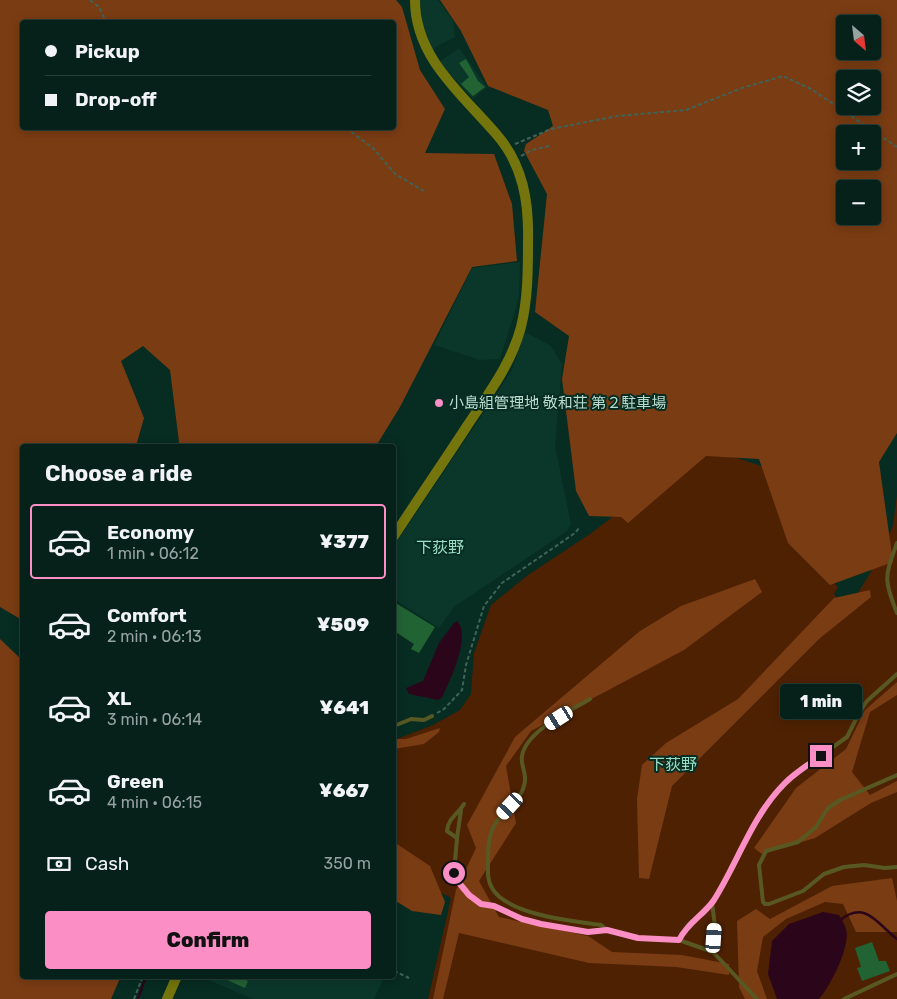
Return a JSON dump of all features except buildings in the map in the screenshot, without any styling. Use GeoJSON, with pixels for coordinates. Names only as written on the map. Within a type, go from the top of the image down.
{"type":"FeatureCollection","features":[{"type":"Feature","properties":{"kind":"street"},"geometry":{"type":"LineString","coordinates":[[396,533],[500,378],[519,333],[528,278],[529,225],[527,198],[514,160],[507,147],[436,65],[422,40],[416,17],[415,0]]}},
{"type":"Feature","properties":{"kind":"street"},"geometry":{"type":"LineString","coordinates":[[167,999],[176,979]]}},
{"type":"Feature","properties":{"kind":"lane"},"geometry":{"type":"LineString","coordinates":[[897,543],[886,574],[889,595],[897,613]]}},
{"type":"Feature","properties":{"kind":"lane"},"geometry":{"type":"LineString","coordinates":[[679,940],[688,925],[712,903],[752,829],[771,799],[795,774],[847,737],[867,701],[897,674]]}},
{"type":"Feature","properties":{"kind":"lane"},"geometry":{"type":"LineString","coordinates":[[590,699],[537,732],[527,743],[521,757],[526,774],[523,789],[518,798],[493,826],[490,837],[488,880],[492,890],[505,901],[518,908],[548,917],[601,925],[607,930]]}},
{"type":"Feature","properties":{"kind":"lane"},"geometry":{"type":"LineString","coordinates":[[396,725],[411,719],[424,720],[432,716]]}},
{"type":"Feature","properties":{"kind":"lane"},"geometry":{"type":"LineString","coordinates":[[897,775],[840,800],[828,808],[816,827],[798,842],[766,851],[759,865],[763,902],[769,904],[803,891],[824,874],[844,867],[864,865],[885,868],[897,867]]}},
{"type":"Feature","properties":{"kind":"lane"},"geometry":{"type":"LineString","coordinates":[[457,838],[447,831],[447,827],[452,817],[463,806],[454,862],[455,878],[469,895],[481,904],[494,906],[515,916],[541,924],[588,932],[607,930],[638,938],[679,940],[713,952],[757,999]]}},
{"type":"Feature","properties":{"kind":"lane"},"geometry":{"type":"LineString","coordinates":[[712,903],[715,926],[713,952]]}},
{"type":"Feature","properties":{"kind":"lane"},"geometry":{"type":"LineString","coordinates":[[844,999],[897,974]]}},
{"type":"Feature","properties":{"kind":"path"},"geometry":{"type":"LineString","coordinates":[[90,0],[99,8],[105,20]]}},
{"type":"Feature","properties":{"kind":"path"},"geometry":{"type":"LineString","coordinates":[[507,147],[551,129],[617,116],[686,110],[742,88],[783,76],[811,89],[897,148]]}},
{"type":"Feature","properties":{"kind":"path"},"geometry":{"type":"LineString","coordinates":[[349,130],[373,148],[395,174],[424,191]]}},
{"type":"Feature","properties":{"kind":"path"},"geometry":{"type":"LineString","coordinates":[[514,160],[532,150],[549,146]]}},
{"type":"Feature","properties":{"kind":"path"},"geometry":{"type":"LineString","coordinates":[[432,716],[444,709],[462,690],[466,665],[484,606],[502,583],[575,533],[579,528]]}},
{"type":"Feature","properties":{"kind":"path"},"geometry":{"type":"LineString","coordinates":[[396,972],[409,978]]}},
{"type":"Feature","properties":{"kind":"path"},"geometry":{"type":"LineString","coordinates":[[134,999],[142,979]]}},
{"type":"Feature","properties":{"kind":"shaded area"},"geometry":{"type":"Polygon","coordinates":[[[0,0],[396,0],[402,7],[420,70],[445,109],[425,153],[494,154],[512,204],[517,261],[472,267],[400,407],[377,444],[178,444],[170,370],[143,346],[121,361],[144,418],[137,444],[20,444],[20,619],[0,607],[0,0]]]}},
{"type":"Feature","properties":{"kind":"shaded area"},"geometry":{"type":"Polygon","coordinates":[[[420,0],[438,0],[453,21],[455,37],[432,49],[423,24],[420,0]]]}},
{"type":"Feature","properties":{"kind":"shaded area"},"geometry":{"type":"Polygon","coordinates":[[[440,0],[897,0],[897,433],[879,462],[893,562],[830,585],[788,543],[759,459],[706,456],[628,523],[621,517],[589,516],[576,491],[562,379],[569,336],[535,312],[547,194],[524,151],[526,144],[553,126],[548,110],[488,86],[461,31],[440,0]]]}},
{"type":"Feature","properties":{"kind":"shaded area"},"geometry":{"type":"Polygon","coordinates":[[[459,48],[487,87],[473,99],[439,62],[459,48]]]}},
{"type":"Feature","properties":{"kind":"shaded area"},"geometry":{"type":"Polygon","coordinates":[[[520,262],[519,294],[516,309],[500,359],[480,360],[434,345],[472,268],[520,262]]]}},
{"type":"Feature","properties":{"kind":"shaded area"},"geometry":{"type":"Polygon","coordinates":[[[525,332],[551,346],[562,364],[555,446],[571,524],[567,531],[454,607],[439,628],[396,600],[396,543],[511,372],[525,332]]]}},
{"type":"Feature","properties":{"kind":"shaded area"},"geometry":{"type":"Polygon","coordinates":[[[701,446],[767,468],[799,548],[838,587],[834,594],[842,605],[853,601],[883,552],[893,525],[897,495],[897,999],[428,999],[451,898],[396,869],[396,739],[433,725],[460,710],[471,694],[474,653],[491,605],[528,575],[590,534],[653,486],[701,446]]]}},
{"type":"Feature","properties":{"kind":"shaded area"},"geometry":{"type":"Polygon","coordinates":[[[755,579],[762,592],[684,650],[531,731],[506,766],[516,823],[479,881],[499,917],[588,936],[612,952],[682,955],[729,964],[729,975],[676,967],[589,963],[459,933],[443,999],[433,999],[456,890],[476,848],[467,825],[515,737],[640,631],[681,606],[755,579]]]}},
{"type":"Feature","properties":{"kind":"shaded area"},"geometry":{"type":"Polygon","coordinates":[[[870,590],[871,597],[819,639],[672,786],[649,879],[639,878],[637,799],[642,765],[666,743],[738,699],[834,598],[870,590]]]}},
{"type":"Feature","properties":{"kind":"shaded area"},"geometry":{"type":"Polygon","coordinates":[[[457,621],[461,628],[461,648],[454,671],[442,698],[438,700],[409,694],[406,688],[423,681],[439,643],[457,621]]]}},
{"type":"Feature","properties":{"kind":"shaded area"},"geometry":{"type":"Polygon","coordinates":[[[0,639],[20,658],[20,979],[120,979],[111,999],[0,999],[0,639]]]}},
{"type":"Feature","properties":{"kind":"shaded area"},"geometry":{"type":"Polygon","coordinates":[[[897,682],[897,695],[870,712],[852,772],[870,795],[897,781],[897,792],[871,803],[815,838],[762,854],[754,848],[796,788],[846,749],[865,710],[897,682]]]}},
{"type":"Feature","properties":{"kind":"shaded area"},"geometry":{"type":"Polygon","coordinates":[[[440,728],[439,732],[424,744],[396,749],[396,739],[406,739],[440,728]]]}},
{"type":"Feature","properties":{"kind":"shaded area"},"geometry":{"type":"Polygon","coordinates":[[[396,843],[430,866],[445,902],[441,915],[412,911],[396,901],[396,843]]]}},
{"type":"Feature","properties":{"kind":"shaded area"},"geometry":{"type":"Polygon","coordinates":[[[892,878],[897,901],[897,932],[856,932],[843,904],[825,902],[786,919],[763,937],[757,971],[767,999],[745,999],[739,987],[737,921],[756,909],[770,919],[832,886],[892,878]]]}},
{"type":"Feature","properties":{"kind":"shaded area"},"geometry":{"type":"Polygon","coordinates":[[[823,912],[839,915],[846,929],[847,936],[843,955],[834,976],[819,999],[777,999],[768,974],[772,941],[789,924],[823,912]]]}},
{"type":"Feature","properties":{"kind":"shaded area"},"geometry":{"type":"Polygon","coordinates":[[[206,979],[384,979],[374,999],[253,999],[206,979]]]}},
{"type":"Feature","properties":{"kind":"waterway"},"geometry":{"type":"LineString","coordinates":[[839,921],[857,912],[864,913],[871,916],[897,939]]}},
{"type":"Feature","properties":{"kind":"waterway"},"geometry":{"type":"LineString","coordinates":[[138,999],[145,979]]}},
{"type":"Feature","properties":{"kind":"place","name":"小島組管理地 敬和荘 第２駐車場"},"geometry":{"type":"Point","coordinates":[439,403]}},
{"type":"Feature","properties":{"kind":"district","name":"下荻野"},"geometry":{"type":"Point","coordinates":[440,547]}},
{"type":"Feature","properties":{"kind":"district","name":"下荻野"},"geometry":{"type":"Point","coordinates":[673,764]}},
{"type":"Feature","properties":{"kind":"route"},"geometry":{"type":"LineString","coordinates":[[454,873],[455,878],[469,895],[481,904],[494,906],[522,919],[588,932],[607,930],[638,938],[661,941],[679,940],[688,925],[712,903],[731,871],[760,814],[771,799],[783,784],[821,756]]}}]}
